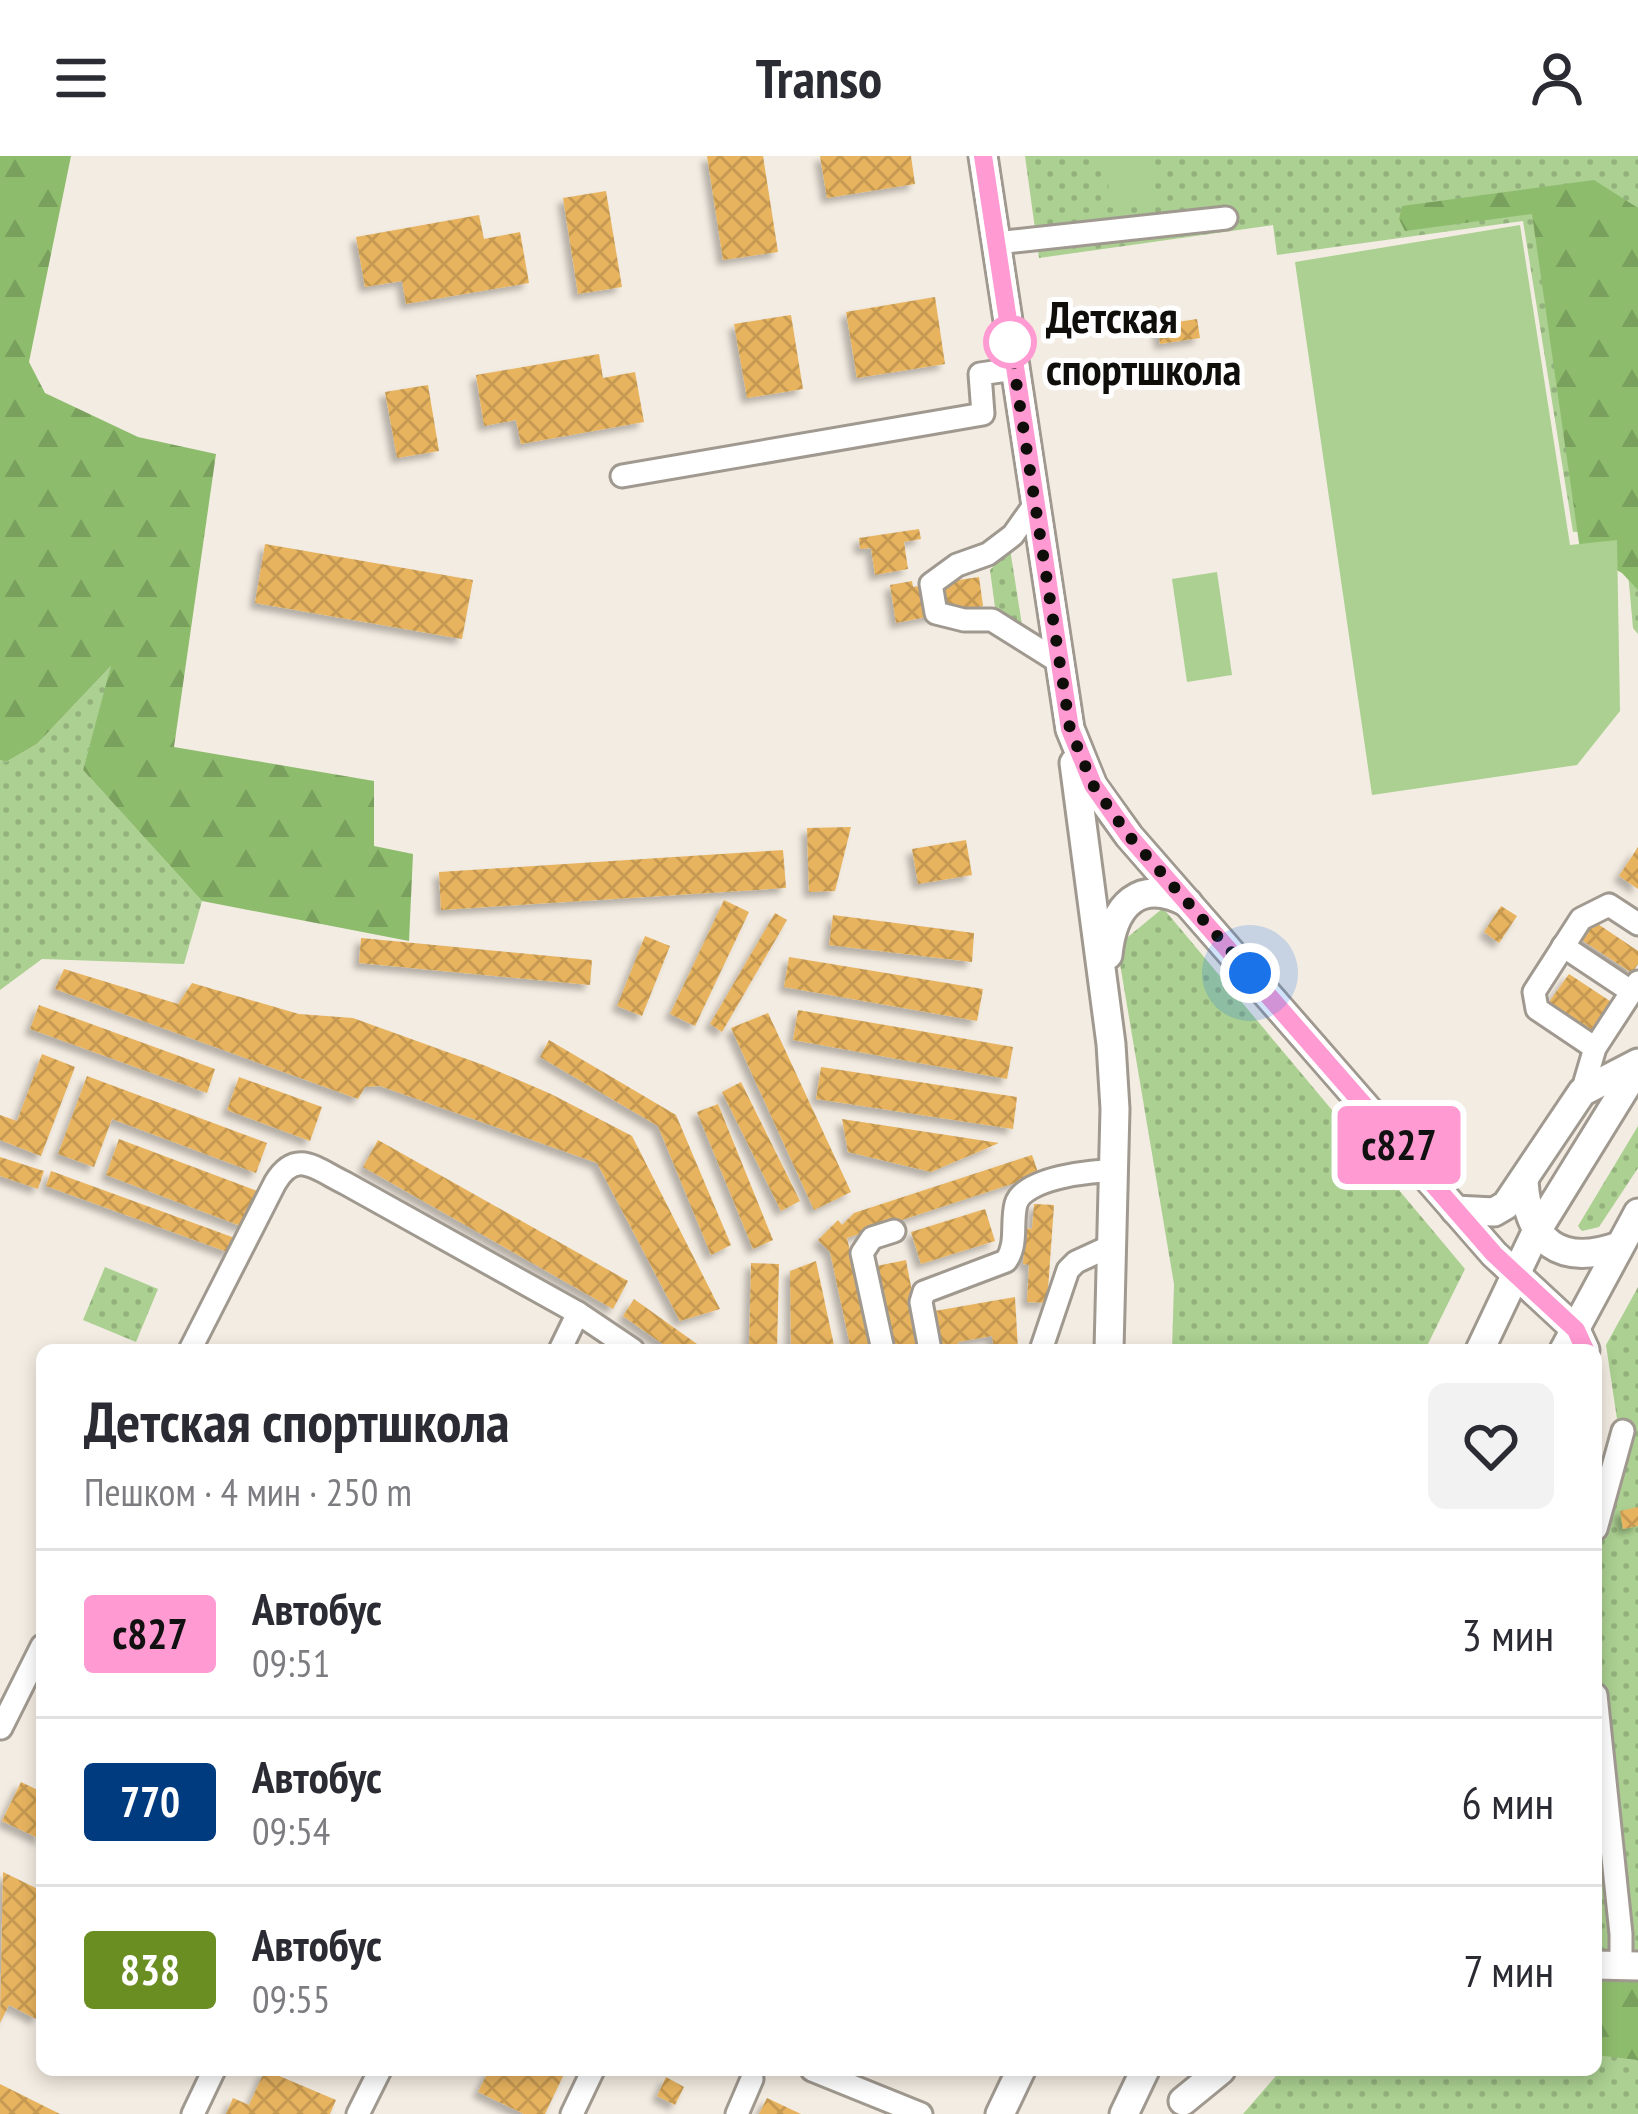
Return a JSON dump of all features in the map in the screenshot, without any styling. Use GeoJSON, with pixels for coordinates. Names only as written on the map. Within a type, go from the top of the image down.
{"type":"FeatureCollection","features":[{"type":"Feature","properties":{"kind":"main road"},"geometry":{"type":"LineString","coordinates":[[983,156],[1070,729],[1104,989],[1114,1088],[1115,1171],[1108,1344]]}},
{"type":"Feature","properties":{"kind":"main road"},"geometry":{"type":"LineString","coordinates":[[1070,729],[1106,805],[1575,1343],[1638,1213]]}},
{"type":"Feature","properties":{"kind":"main road"},"geometry":{"type":"LineString","coordinates":[[1104,989],[1110,934],[1123,906],[1147,893],[1166,892],[1191,905]]}},
{"type":"Feature","properties":{"kind":"main road"},"geometry":{"type":"LineString","coordinates":[[1455,1210],[1494,1212],[1506,1205],[1582,1092],[1638,1065]]}},
{"type":"Feature","properties":{"kind":"main road"},"geometry":{"type":"LineString","coordinates":[[1483,1344],[1535,1234],[1638,1065]]}},
{"type":"Feature","properties":{"kind":"main road"},"geometry":{"type":"LineString","coordinates":[[1524,1181],[1526,1211],[1535,1234],[1551,1245],[1582,1256],[1619,1246]]}},
{"type":"Feature","properties":{"kind":"main road"},"geometry":{"type":"LineString","coordinates":[[1000,2114],[1018,2076]]}},
{"type":"Feature","properties":{"kind":"main road"},"geometry":{"type":"LineString","coordinates":[[1124,2114],[1141,2076]]}},
{"type":"Feature","properties":{"kind":"main road"},"geometry":{"type":"LineString","coordinates":[[1180,2108],[1208,2076]]}},
{"type":"Feature","properties":{"kind":"lane"},"geometry":{"type":"LineString","coordinates":[[996,244],[1226,218]]}},
{"type":"Feature","properties":{"kind":"lane"},"geometry":{"type":"LineString","coordinates":[[622,476],[982,414],[980,374],[1014,369]]}},
{"type":"Feature","properties":{"kind":"lane"},"geometry":{"type":"LineString","coordinates":[[1034,504],[1013,535],[931,584],[936,613],[992,620],[1059,662]]}},
{"type":"Feature","properties":{"kind":"lane"},"geometry":{"type":"LineString","coordinates":[[1595,1048],[1537,1009],[1534,992],[1581,919],[1609,905],[1638,924]]}},
{"type":"Feature","properties":{"kind":"lane"},"geometry":{"type":"LineString","coordinates":[[1563,946],[1635,987],[1595,1048],[1582,1092]]}},
{"type":"Feature","properties":{"kind":"lane"},"geometry":{"type":"LineString","coordinates":[[193,1344],[275,1183],[292,1163],[307,1164],[345,1183],[578,1313],[624,1344]]}},
{"type":"Feature","properties":{"kind":"lane"},"geometry":{"type":"LineString","coordinates":[[929,1344],[921,1302],[924,1292],[1006,1262],[1013,1249],[1016,1204],[1024,1191],[1086,1171],[1115,1171]]}},
{"type":"Feature","properties":{"kind":"lane"},"geometry":{"type":"LineString","coordinates":[[882,1344],[862,1253],[872,1238],[894,1232]]}},
{"type":"Feature","properties":{"kind":"lane"},"geometry":{"type":"LineString","coordinates":[[1043,1344],[1068,1270],[1112,1245]]}},
{"type":"Feature","properties":{"kind":"lane"},"geometry":{"type":"LineString","coordinates":[[563,1344],[578,1313]]}},
{"type":"Feature","properties":{"kind":"lane"},"geometry":{"type":"LineString","coordinates":[[1602,1506],[1623,1431]]}},
{"type":"Feature","properties":{"kind":"lane"},"geometry":{"type":"LineString","coordinates":[[2,1728],[36,1658]]}},
{"type":"Feature","properties":{"kind":"lane"},"geometry":{"type":"LineString","coordinates":[[1602,1750],[1622,1934],[1618,1965]]}},
{"type":"Feature","properties":{"kind":"lane"},"geometry":{"type":"LineString","coordinates":[[193,2114],[211,2076]]}},
{"type":"Feature","properties":{"kind":"lane"},"geometry":{"type":"LineString","coordinates":[[358,2114],[377,2076]]}},
{"type":"Feature","properties":{"kind":"lane"},"geometry":{"type":"LineString","coordinates":[[572,2114],[590,2076]]}},
{"type":"Feature","properties":{"kind":"lane"},"geometry":{"type":"LineString","coordinates":[[737,2114],[747,2076]]}},
{"type":"Feature","properties":{"kind":"lane"},"geometry":{"type":"LineString","coordinates":[[832,2076],[921,2114]]}},
{"type":"Feature","properties":{"kind":"green space"},"geometry":{"type":"Polygon","coordinates":[[[0,156],[71,156],[29,362],[45,393],[138,437],[216,454],[174,747],[374,781],[374,846],[413,854],[409,941],[202,901],[83,770],[111,666],[37,744],[6,762],[0,760],[0,156]]]}},
{"type":"Feature","properties":{"kind":"green space"},"geometry":{"type":"Polygon","coordinates":[[[1025,156],[1638,156],[1638,634],[1633,628],[1624,528],[1573,532],[1523,221],[1277,255],[1273,225],[1039,258],[1025,156]]]}},
{"type":"Feature","properties":{"kind":"green space"},"geometry":{"type":"Polygon","coordinates":[[[1105,156],[1149,156],[1153,191],[1165,196],[1164,201],[1111,208],[1105,156]]]}},
{"type":"Feature","properties":{"kind":"green space"},"geometry":{"type":"Polygon","coordinates":[[[1594,180],[1638,208],[1638,590],[1622,573],[1580,550],[1532,214],[1405,231],[1399,219],[1402,206],[1594,180]]]}},
{"type":"Feature","properties":{"kind":"green space"},"geometry":{"type":"Polygon","coordinates":[[[1520,225],[1570,545],[1617,540],[1620,711],[1577,765],[1372,795],[1295,262],[1520,225]]]}},
{"type":"Feature","properties":{"kind":"green space"},"geometry":{"type":"Polygon","coordinates":[[[1010,549],[1022,625],[996,615],[990,570],[1010,549]]]}},
{"type":"Feature","properties":{"kind":"green space"},"geometry":{"type":"Polygon","coordinates":[[[1217,572],[1232,675],[1187,682],[1172,579],[1217,572]]]}},
{"type":"Feature","properties":{"kind":"green space"},"geometry":{"type":"Polygon","coordinates":[[[113,664],[83,770],[202,901],[184,964],[42,959],[0,990],[0,760],[6,762],[37,744],[113,664]]]}},
{"type":"Feature","properties":{"kind":"green space"},"geometry":{"type":"Polygon","coordinates":[[[1163,908],[1465,1269],[1428,1344],[1172,1344],[1174,1284],[1117,946],[1163,908]]]}},
{"type":"Feature","properties":{"kind":"green space"},"geometry":{"type":"Polygon","coordinates":[[[1638,1126],[1638,1168],[1599,1227],[1582,1231],[1578,1226],[1638,1126]]]}},
{"type":"Feature","properties":{"kind":"green space"},"geometry":{"type":"Polygon","coordinates":[[[105,1267],[158,1289],[136,1342],[83,1320],[105,1267]]]}},
{"type":"Feature","properties":{"kind":"green space"},"geometry":{"type":"Polygon","coordinates":[[[1638,1287],[1638,1955],[1602,1954],[1602,1459],[1617,1419],[1606,1345],[1638,1287]]]}},
{"type":"Feature","properties":{"kind":"green space"},"geometry":{"type":"Polygon","coordinates":[[[1638,1979],[1638,2114],[1243,2114],[1276,2076],[1602,2076],[1602,1980],[1638,1979]]]}},
{"type":"Feature","properties":{"kind":"green space"},"geometry":{"type":"Polygon","coordinates":[[[1638,1979],[1638,2060],[1602,2056],[1602,1980],[1638,1979]]]}},
{"type":"Feature","properties":{"kind":"building"},"geometry":{"type":"Polygon","coordinates":[[[707,156],[763,156],[778,252],[723,260],[707,156]]]}},
{"type":"Feature","properties":{"kind":"building"},"geometry":{"type":"Polygon","coordinates":[[[820,156],[911,156],[915,184],[827,198],[820,156]]]}},
{"type":"Feature","properties":{"kind":"building"},"geometry":{"type":"Polygon","coordinates":[[[606,191],[622,287],[578,294],[563,198],[606,191]]]}},
{"type":"Feature","properties":{"kind":"building"},"geometry":{"type":"Polygon","coordinates":[[[479,215],[484,239],[520,232],[529,283],[406,304],[402,281],[365,287],[356,237],[479,215]]]}},
{"type":"Feature","properties":{"kind":"building"},"geometry":{"type":"Polygon","coordinates":[[[935,297],[945,364],[857,378],[846,312],[935,297]]]}},
{"type":"Feature","properties":{"kind":"building"},"geometry":{"type":"Polygon","coordinates":[[[791,315],[803,389],[747,398],[734,324],[791,315]]]}},
{"type":"Feature","properties":{"kind":"building"},"geometry":{"type":"Polygon","coordinates":[[[1197,319],[1200,338],[1160,344],[1157,325],[1197,319]]]}},
{"type":"Feature","properties":{"kind":"building"},"geometry":{"type":"Polygon","coordinates":[[[599,354],[603,378],[635,372],[644,422],[521,444],[516,420],[484,426],[476,375],[599,354]]]}},
{"type":"Feature","properties":{"kind":"building"},"geometry":{"type":"Polygon","coordinates":[[[428,385],[439,451],[397,458],[385,392],[428,385]]]}},
{"type":"Feature","properties":{"kind":"building"},"geometry":{"type":"Polygon","coordinates":[[[919,529],[921,539],[904,542],[908,569],[875,575],[871,548],[860,549],[859,538],[919,529]]]}},
{"type":"Feature","properties":{"kind":"building"},"geometry":{"type":"Polygon","coordinates":[[[265,544],[473,580],[462,639],[255,603],[265,544]]]}},
{"type":"Feature","properties":{"kind":"building"},"geometry":{"type":"Polygon","coordinates":[[[979,577],[983,606],[896,623],[890,585],[912,581],[913,587],[979,577]]]}},
{"type":"Feature","properties":{"kind":"building"},"geometry":{"type":"Polygon","coordinates":[[[851,827],[835,891],[809,892],[807,828],[851,827]]]}},
{"type":"Feature","properties":{"kind":"building"},"geometry":{"type":"Polygon","coordinates":[[[966,840],[972,875],[918,884],[912,849],[966,840]]]}},
{"type":"Feature","properties":{"kind":"building"},"geometry":{"type":"Polygon","coordinates":[[[1638,847],[1638,889],[1619,876],[1638,847]]]}},
{"type":"Feature","properties":{"kind":"building"},"geometry":{"type":"Polygon","coordinates":[[[783,850],[786,888],[441,910],[439,872],[783,850]]]}},
{"type":"Feature","properties":{"kind":"building"},"geometry":{"type":"Polygon","coordinates":[[[724,900],[749,912],[695,1026],[670,1014],[724,900]]]}},
{"type":"Feature","properties":{"kind":"building"},"geometry":{"type":"Polygon","coordinates":[[[1501,906],[1517,916],[1499,943],[1484,932],[1501,906]]]}},
{"type":"Feature","properties":{"kind":"building"},"geometry":{"type":"Polygon","coordinates":[[[775,913],[787,920],[722,1032],[710,1024],[775,913]]]}},
{"type":"Feature","properties":{"kind":"building"},"geometry":{"type":"Polygon","coordinates":[[[833,915],[974,933],[972,962],[829,945],[833,915]]]}},
{"type":"Feature","properties":{"kind":"building"},"geometry":{"type":"Polygon","coordinates":[[[1592,920],[1638,951],[1632,973],[1580,939],[1592,920]]]}},
{"type":"Feature","properties":{"kind":"building"},"geometry":{"type":"Polygon","coordinates":[[[645,936],[670,946],[642,1016],[617,1006],[645,936]]]}},
{"type":"Feature","properties":{"kind":"building"},"geometry":{"type":"Polygon","coordinates":[[[361,938],[592,960],[590,985],[359,963],[361,938]]]}},
{"type":"Feature","properties":{"kind":"building"},"geometry":{"type":"Polygon","coordinates":[[[789,957],[983,989],[977,1021],[784,987],[789,957]]]}},
{"type":"Feature","properties":{"kind":"building"},"geometry":{"type":"Polygon","coordinates":[[[64,969],[178,1004],[192,983],[299,1014],[353,1018],[551,1094],[632,1136],[720,1309],[680,1321],[597,1163],[380,1086],[365,1087],[358,1099],[55,989],[64,969]]]}},
{"type":"Feature","properties":{"kind":"building"},"geometry":{"type":"Polygon","coordinates":[[[1569,974],[1613,1003],[1594,1032],[1549,1002],[1569,974]]]}},
{"type":"Feature","properties":{"kind":"building"},"geometry":{"type":"Polygon","coordinates":[[[39,1005],[215,1069],[207,1093],[30,1029],[39,1005]]]}},
{"type":"Feature","properties":{"kind":"building"},"geometry":{"type":"Polygon","coordinates":[[[798,1010],[1013,1047],[1007,1079],[793,1040],[798,1010]]]}},
{"type":"Feature","properties":{"kind":"building"},"geometry":{"type":"Polygon","coordinates":[[[768,1013],[851,1192],[814,1210],[731,1028],[768,1013]]]}},
{"type":"Feature","properties":{"kind":"building"},"geometry":{"type":"Polygon","coordinates":[[[549,1040],[676,1115],[731,1245],[711,1255],[658,1126],[540,1057],[549,1040]]]}},
{"type":"Feature","properties":{"kind":"building"},"geometry":{"type":"Polygon","coordinates":[[[42,1054],[75,1067],[41,1156],[0,1140],[0,1115],[17,1121],[42,1054]]]}},
{"type":"Feature","properties":{"kind":"building"},"geometry":{"type":"Polygon","coordinates":[[[821,1067],[1017,1097],[1013,1129],[816,1099],[821,1067]]]}},
{"type":"Feature","properties":{"kind":"building"},"geometry":{"type":"Polygon","coordinates":[[[87,1076],[267,1143],[256,1173],[112,1119],[94,1167],[58,1154],[87,1076]]]}},
{"type":"Feature","properties":{"kind":"building"},"geometry":{"type":"Polygon","coordinates":[[[239,1077],[322,1107],[310,1141],[227,1110],[239,1077]]]}},
{"type":"Feature","properties":{"kind":"building"},"geometry":{"type":"Polygon","coordinates":[[[741,1082],[800,1201],[781,1211],[722,1092],[741,1082]]]}},
{"type":"Feature","properties":{"kind":"building"},"geometry":{"type":"Polygon","coordinates":[[[718,1104],[773,1240],[753,1249],[697,1112],[718,1104]]]}},
{"type":"Feature","properties":{"kind":"building"},"geometry":{"type":"Polygon","coordinates":[[[842,1119],[999,1143],[931,1172],[848,1152],[842,1119]]]}},
{"type":"Feature","properties":{"kind":"building"},"geometry":{"type":"Polygon","coordinates":[[[119,1139],[260,1192],[246,1228],[106,1175],[119,1139]]]}},
{"type":"Feature","properties":{"kind":"building"},"geometry":{"type":"Polygon","coordinates":[[[378,1140],[628,1281],[613,1309],[363,1167],[378,1140]]]}},
{"type":"Feature","properties":{"kind":"building"},"geometry":{"type":"Polygon","coordinates":[[[1032,1155],[1039,1175],[847,1238],[871,1344],[850,1344],[830,1252],[818,1240],[838,1220],[842,1225],[854,1213],[1032,1155]]]}},
{"type":"Feature","properties":{"kind":"building"},"geometry":{"type":"Polygon","coordinates":[[[0,1157],[44,1171],[38,1189],[0,1176],[0,1157]]]}},
{"type":"Feature","properties":{"kind":"building"},"geometry":{"type":"Polygon","coordinates":[[[51,1171],[235,1238],[230,1253],[46,1186],[51,1171]]]}},
{"type":"Feature","properties":{"kind":"building"},"geometry":{"type":"Polygon","coordinates":[[[1034,1204],[1054,1205],[1047,1303],[1027,1302],[1025,1228],[1032,1229],[1034,1204]]]}},
{"type":"Feature","properties":{"kind":"building"},"geometry":{"type":"Polygon","coordinates":[[[985,1209],[995,1241],[921,1264],[911,1232],[985,1209]]]}},
{"type":"Feature","properties":{"kind":"building"},"geometry":{"type":"Polygon","coordinates":[[[906,1260],[922,1344],[887,1344],[872,1267],[906,1260]]]}},
{"type":"Feature","properties":{"kind":"building"},"geometry":{"type":"Polygon","coordinates":[[[816,1261],[834,1344],[791,1344],[790,1271],[816,1261]]]}},
{"type":"Feature","properties":{"kind":"building"},"geometry":{"type":"Polygon","coordinates":[[[751,1263],[779,1264],[777,1344],[749,1344],[751,1263]]]}},
{"type":"Feature","properties":{"kind":"building"},"geometry":{"type":"Polygon","coordinates":[[[1015,1297],[1018,1344],[993,1344],[992,1336],[934,1344],[929,1312],[1015,1297]]]}},
{"type":"Feature","properties":{"kind":"building"},"geometry":{"type":"Polygon","coordinates":[[[634,1299],[697,1344],[663,1344],[623,1316],[634,1299]]]}},
{"type":"Feature","properties":{"kind":"building"},"geometry":{"type":"Polygon","coordinates":[[[1638,1507],[1638,1526],[1623,1529],[1620,1511],[1638,1507]]]}},
{"type":"Feature","properties":{"kind":"building"},"geometry":{"type":"Polygon","coordinates":[[[21,1782],[36,1789],[36,1837],[2,1821],[21,1782]]]}},
{"type":"Feature","properties":{"kind":"building"},"geometry":{"type":"Polygon","coordinates":[[[3,1872],[36,1888],[36,2019],[9,2005],[0,2023],[3,1872]]]}},
{"type":"Feature","properties":{"kind":"building"},"geometry":{"type":"Polygon","coordinates":[[[262,2076],[279,2076],[336,2100],[330,2114],[226,2114],[233,2098],[249,2105],[262,2076]]]}},
{"type":"Feature","properties":{"kind":"building"},"geometry":{"type":"Polygon","coordinates":[[[486,2076],[563,2076],[545,2114],[524,2114],[478,2092],[486,2076]]]}},
{"type":"Feature","properties":{"kind":"building"},"geometry":{"type":"Polygon","coordinates":[[[666,2077],[684,2087],[675,2105],[657,2096],[666,2077]]]}},
{"type":"Feature","properties":{"kind":"building"},"geometry":{"type":"Polygon","coordinates":[[[0,2084],[60,2114],[0,2114],[0,2084]]]}},
{"type":"Feature","properties":{"kind":"building"},"geometry":{"type":"Polygon","coordinates":[[[767,2098],[801,2114],[759,2114],[767,2098]]]}},
{"type":"Feature","properties":{"kind":"bus line","name":"с827"},"geometry":{"type":"LineString","coordinates":[[983,156],[1070,729],[1093,785],[1129,836],[1494,1254],[1576,1330],[1582,1344]]}},
{"type":"Feature","properties":{"kind":"place","name":"Детская спортшкола"},"geometry":{"type":"Point","coordinates":[1010,342]}},
{"type":"Feature","properties":{"kind":"route"},"geometry":{"type":"LineString","coordinates":[[1010,342],[1070,729],[1085,769],[1129,836],[1250,973]]}}]}
